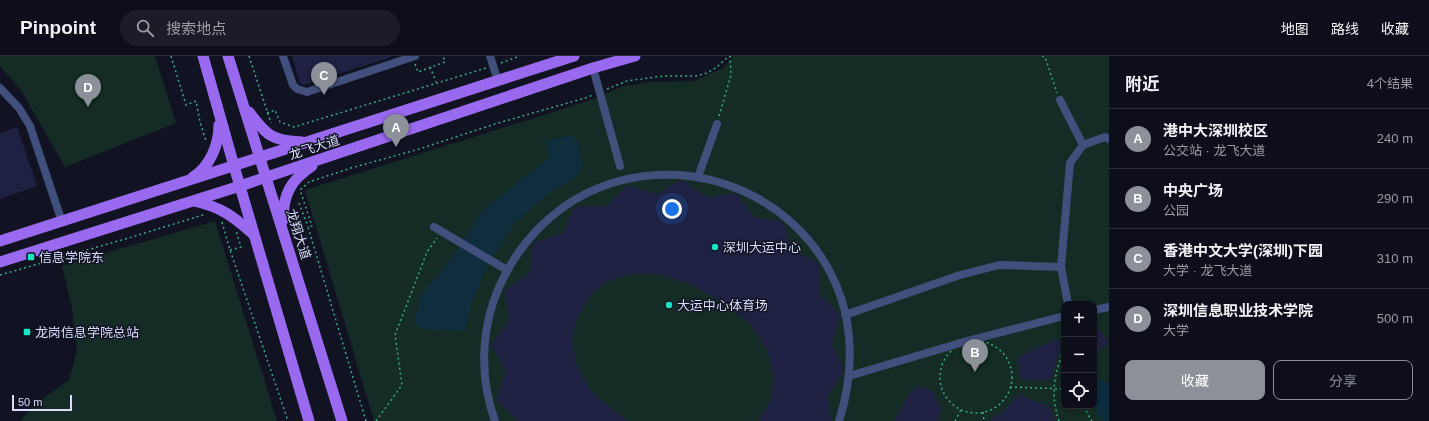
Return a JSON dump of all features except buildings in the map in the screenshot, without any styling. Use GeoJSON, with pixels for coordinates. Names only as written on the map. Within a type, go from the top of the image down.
{"type":"FeatureCollection","features":[{"type":"Feature","properties":{"kind":"main road"},"geometry":{"type":"LineString","coordinates":[[203,56],[219,116],[309,421]]}},
{"type":"Feature","properties":{"kind":"main road","name":"龙翔大道"},"geometry":{"type":"LineString","coordinates":[[228,56],[283,228],[342,421]]}},
{"type":"Feature","properties":{"kind":"main road","name":"龙飞大道"},"geometry":{"type":"LineString","coordinates":[[0,241],[574,56]]}},
{"type":"Feature","properties":{"kind":"main road","name":"龙飞大道"},"geometry":{"type":"LineString","coordinates":[[0,262],[194,201],[593,68],[635,56]]}},
{"type":"Feature","properties":{"kind":"main road"},"geometry":{"type":"LineString","coordinates":[[244,105],[262,129],[270,135],[279,139],[310,142]]}},
{"type":"Feature","properties":{"kind":"main road"},"geometry":{"type":"LineString","coordinates":[[183,183],[197,175],[204,168],[211,156],[217,144],[219,116]]}},
{"type":"Feature","properties":{"kind":"main road"},"geometry":{"type":"LineString","coordinates":[[283,228],[284,198],[297,177],[320,160]]}},
{"type":"Feature","properties":{"kind":"main road"},"geometry":{"type":"LineString","coordinates":[[194,201],[212,205],[224,211],[238,220],[254,235]]}},
{"type":"Feature","properties":{"kind":"street"},"geometry":{"type":"LineString","coordinates":[[283,56],[293,85],[297,89],[307,92],[414,56]]}},
{"type":"Feature","properties":{"kind":"street"},"geometry":{"type":"LineString","coordinates":[[490,56],[498,81]]}},
{"type":"Feature","properties":{"kind":"street"},"geometry":{"type":"LineString","coordinates":[[593,68],[620,166]]}},
{"type":"Feature","properties":{"kind":"street"},"geometry":{"type":"LineString","coordinates":[[0,88],[19,108],[30,126],[62,222]]}},
{"type":"Feature","properties":{"kind":"street"},"geometry":{"type":"LineString","coordinates":[[1060,100],[1083,145]]}},
{"type":"Feature","properties":{"kind":"street"},"geometry":{"type":"LineString","coordinates":[[698,177],[717,124]]}},
{"type":"Feature","properties":{"kind":"street"},"geometry":{"type":"LineString","coordinates":[[1067,301],[1061,267],[1070,163],[1083,145],[1105,137],[1109,139]]}},
{"type":"Feature","properties":{"kind":"street"},"geometry":{"type":"LineString","coordinates":[[495,421],[486,385],[484,363],[485,340],[490,311],[495,297],[507,270],[524,245],[544,223],[568,204],[595,190],[623,180],[668,174],[698,177],[728,185],[749,194],[769,205],[793,224],[813,247],[830,272],[846,316],[850,346],[849,376],[844,406],[839,421]]}},
{"type":"Feature","properties":{"kind":"street"},"geometry":{"type":"LineString","coordinates":[[438,229],[507,270]]}},
{"type":"Feature","properties":{"kind":"street"},"geometry":{"type":"LineString","coordinates":[[846,316],[960,275],[999,265],[1061,267]]}},
{"type":"Feature","properties":{"kind":"street"},"geometry":{"type":"LineString","coordinates":[[1097,309],[1109,307]]}},
{"type":"Feature","properties":{"kind":"street"},"geometry":{"type":"LineString","coordinates":[[849,376],[967,341],[1061,317]]}},
{"type":"Feature","properties":{"kind":"path"},"geometry":{"type":"LineString","coordinates":[[171,56],[186,104],[196,101],[200,122],[206,141]]}},
{"type":"Feature","properties":{"kind":"path"},"geometry":{"type":"LineString","coordinates":[[250,56],[272,126]]}},
{"type":"Feature","properties":{"kind":"path"},"geometry":{"type":"LineString","coordinates":[[414,56],[418,72],[445,62],[443,56]]}},
{"type":"Feature","properties":{"kind":"path"},"geometry":{"type":"LineString","coordinates":[[504,61],[520,56]]}},
{"type":"Feature","properties":{"kind":"path"},"geometry":{"type":"LineString","coordinates":[[308,227],[312,226],[300,190],[309,182],[351,168],[416,150],[494,124],[585,98],[627,81],[663,76],[696,76],[707,73],[730,56]]}},
{"type":"Feature","properties":{"kind":"path"},"geometry":{"type":"LineString","coordinates":[[717,124],[731,75],[730,56]]}},
{"type":"Feature","properties":{"kind":"path"},"geometry":{"type":"LineString","coordinates":[[1042,56],[1045,58],[1060,100]]}},
{"type":"Feature","properties":{"kind":"path"},"geometry":{"type":"LineString","coordinates":[[430,67],[436,83]]}},
{"type":"Feature","properties":{"kind":"path"},"geometry":{"type":"LineString","coordinates":[[267,113],[275,110],[280,122],[294,127],[485,68]]}},
{"type":"Feature","properties":{"kind":"path"},"geometry":{"type":"LineString","coordinates":[[299,203],[308,227],[366,421]]}},
{"type":"Feature","properties":{"kind":"path"},"geometry":{"type":"LineString","coordinates":[[0,275],[206,214],[212,217]]}},
{"type":"Feature","properties":{"kind":"path"},"geometry":{"type":"LineString","coordinates":[[217,219],[223,222],[230,250],[288,421]]}},
{"type":"Feature","properties":{"kind":"path"},"geometry":{"type":"LineString","coordinates":[[230,250],[241,247],[234,228]]}},
{"type":"Feature","properties":{"kind":"path"},"geometry":{"type":"LineString","coordinates":[[376,421],[402,385],[395,335],[427,252],[438,229]]}},
{"type":"Feature","properties":{"kind":"path"},"geometry":{"type":"LineString","coordinates":[[978,340],[989,343],[998,348],[1006,356],[1010,366],[1012,377],[1006,396],[992,409],[982,412],[961,410],[952,404],[940,385],[942,363],[948,353],[967,341],[978,340]]}},
{"type":"Feature","properties":{"kind":"path"},"geometry":{"type":"LineString","coordinates":[[1059,421],[1053,389],[1061,359]]}},
{"type":"Feature","properties":{"kind":"path"},"geometry":{"type":"LineString","coordinates":[[1010,387],[1061,389]]}},
{"type":"Feature","properties":{"kind":"path"},"geometry":{"type":"LineString","coordinates":[[1086,409],[1092,421]]}},
{"type":"Feature","properties":{"kind":"path"},"geometry":{"type":"LineString","coordinates":[[955,421],[961,410]]}},
{"type":"Feature","properties":{"kind":"path"},"geometry":{"type":"LineString","coordinates":[[982,412],[984,421]]}},
{"type":"Feature","properties":{"kind":"green space"},"geometry":{"type":"Polygon","coordinates":[[[0,56],[155,56],[176,123],[65,167],[21,90],[0,66],[0,56]]]}},
{"type":"Feature","properties":{"kind":"green space","name":"深圳大运中心"},"geometry":{"type":"Polygon","coordinates":[[[734,56],[1109,56],[1109,421],[374,421],[305,190],[588,101],[624,86],[652,82],[694,81],[723,68],[734,56]]]}},
{"type":"Feature","properties":{"kind":"green space"},"geometry":{"type":"Polygon","coordinates":[[[215,221],[277,421],[20,421],[34,405],[69,380],[77,350],[72,308],[62,266],[215,221]]]}},
{"type":"Feature","properties":{"kind":"water"},"geometry":{"type":"Polygon","coordinates":[[[571,135],[577,140],[583,166],[579,174],[571,181],[549,193],[514,224],[484,272],[472,303],[465,331],[420,329],[414,321],[422,293],[445,267],[483,210],[549,158],[546,141],[571,135]]]}},
{"type":"Feature","properties":{"kind":"water"},"geometry":{"type":"Polygon","coordinates":[[[1097,377],[1101,381],[1109,383],[1109,421],[1103,421],[1095,410],[1097,409],[1097,377]]]}},
{"type":"Feature","properties":{"kind":"place","name":"香港中文大学(深圳)下园"},"geometry":{"type":"Point","coordinates":[324,95]}},
{"type":"Feature","properties":{"kind":"place","name":"深圳信息职业技术学院"},"geometry":{"type":"Point","coordinates":[88,107]}},
{"type":"Feature","properties":{"kind":"place","name":"港中大深圳校区"},"geometry":{"type":"Point","coordinates":[396,147]}},
{"type":"Feature","properties":{"kind":"place","name":"深圳大运中心"},"geometry":{"type":"Point","coordinates":[715,247]}},
{"type":"Feature","properties":{"kind":"place","name":"信息学院东"},"geometry":{"type":"Point","coordinates":[31,257]}},
{"type":"Feature","properties":{"kind":"place","name":"大运中心体育场"},"geometry":{"type":"Point","coordinates":[669,305]}},
{"type":"Feature","properties":{"kind":"place","name":"龙岗信息学院总站"},"geometry":{"type":"Point","coordinates":[27,332]}},
{"type":"Feature","properties":{"kind":"place","name":"中央广场"},"geometry":{"type":"Point","coordinates":[975,372]}}]}
